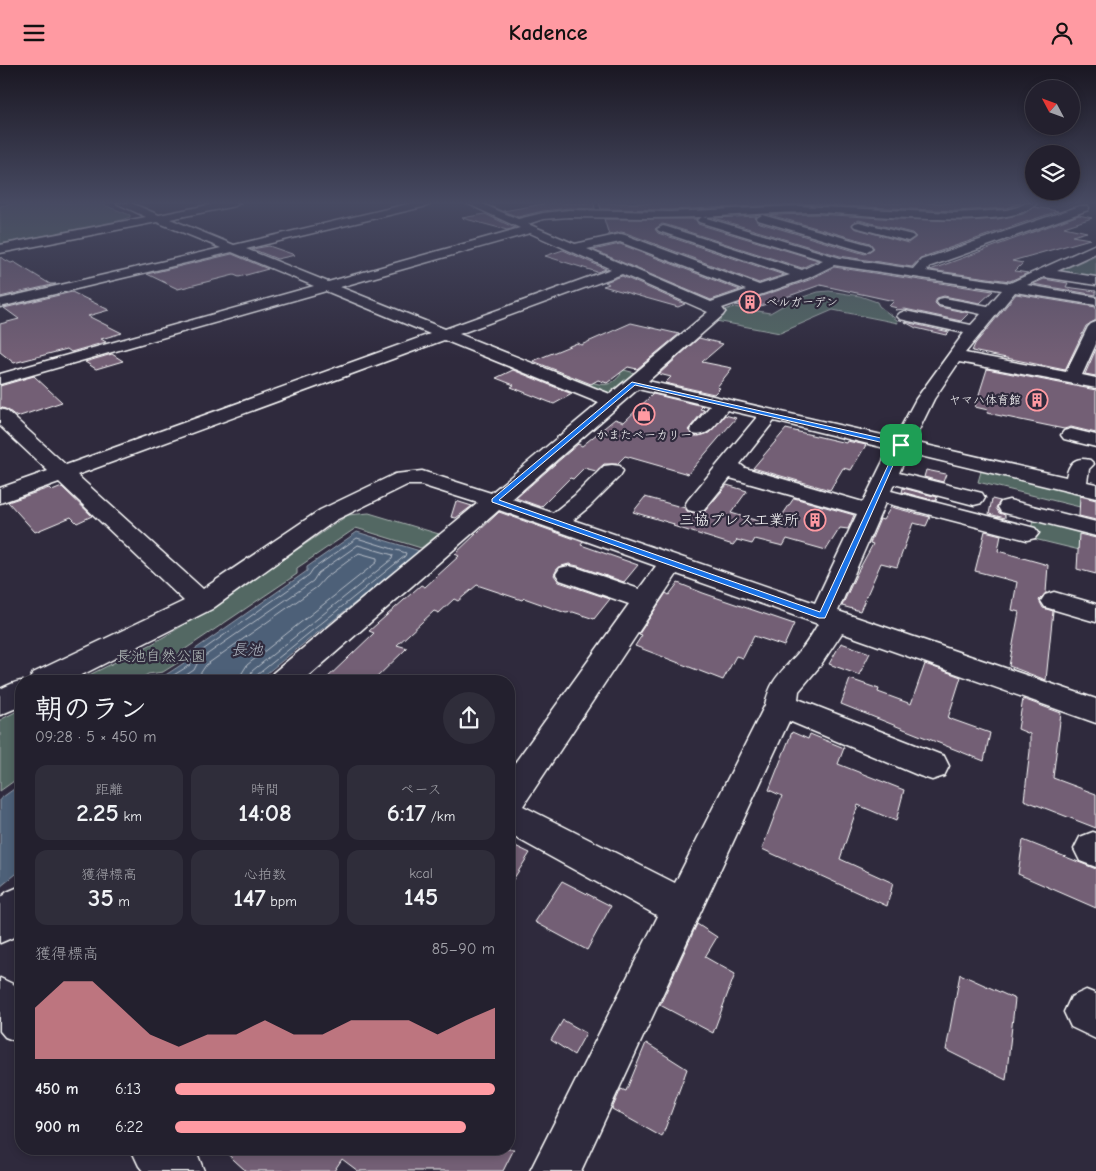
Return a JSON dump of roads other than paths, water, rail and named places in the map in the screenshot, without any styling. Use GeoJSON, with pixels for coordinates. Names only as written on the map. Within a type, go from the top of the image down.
{"type":"FeatureCollection","features":[{"type":"Feature","properties":{"kind":"street"},"geometry":{"type":"LineString","coordinates":[[0,303],[209,255]]}},
{"type":"Feature","properties":{"kind":"street"},"geometry":{"type":"LineString","coordinates":[[247,255],[612,402]]}},
{"type":"Feature","properties":{"kind":"street"},"geometry":{"type":"LineString","coordinates":[[0,379],[327,288],[433,255]]}},
{"type":"Feature","properties":{"kind":"street"},"geometry":{"type":"LineString","coordinates":[[291,675],[716,314],[717,310],[589,255]]}},
{"type":"Feature","properties":{"kind":"street"},"geometry":{"type":"LineString","coordinates":[[665,255],[759,290]]}},
{"type":"Feature","properties":{"kind":"street"},"geometry":{"type":"LineString","coordinates":[[734,255],[803,275]]}},
{"type":"Feature","properties":{"kind":"street"},"geometry":{"type":"LineString","coordinates":[[813,255],[833,261],[1096,301]]}},
{"type":"Feature","properties":{"kind":"street"},"geometry":{"type":"LineString","coordinates":[[710,307],[803,275],[851,255]]}},
{"type":"Feature","properties":{"kind":"street"},"geometry":{"type":"LineString","coordinates":[[916,273],[926,263],[950,255]]}},
{"type":"Feature","properties":{"kind":"street"},"geometry":{"type":"LineString","coordinates":[[555,1171],[782,705],[784,688],[810,659],[829,618],[879,494],[922,404],[974,330],[1012,287],[1082,255]]}},
{"type":"Feature","properties":{"kind":"street"},"geometry":{"type":"LineString","coordinates":[[0,496],[623,269]]}},
{"type":"Feature","properties":{"kind":"street"},"geometry":{"type":"LineString","coordinates":[[1042,273],[1096,281]]}},
{"type":"Feature","properties":{"kind":"street"},"geometry":{"type":"LineString","coordinates":[[944,302],[990,311]]}},
{"type":"Feature","properties":{"kind":"street"},"geometry":{"type":"LineString","coordinates":[[905,317],[974,330]]}},
{"type":"Feature","properties":{"kind":"street"},"geometry":{"type":"LineString","coordinates":[[1072,378],[1096,327]]}},
{"type":"Feature","properties":{"kind":"street"},"geometry":{"type":"LineString","coordinates":[[954,356],[1096,383]]}},
{"type":"Feature","properties":{"kind":"street"},"geometry":{"type":"LineString","coordinates":[[634,383],[1096,491]]}},
{"type":"Feature","properties":{"kind":"street"},"geometry":{"type":"LineString","coordinates":[[700,430],[723,403]]}},
{"type":"Feature","properties":{"kind":"street"},"geometry":{"type":"LineString","coordinates":[[696,505],[770,414]]}},
{"type":"Feature","properties":{"kind":"street"},"geometry":{"type":"LineString","coordinates":[[0,415],[202,603]]}},
{"type":"Feature","properties":{"kind":"street"},"geometry":{"type":"LineString","coordinates":[[1071,435],[1096,441]]}},
{"type":"Feature","properties":{"kind":"street"},"geometry":{"type":"LineString","coordinates":[[1075,486],[1077,472],[1083,464]]}},
{"type":"Feature","properties":{"kind":"street"},"geometry":{"type":"LineString","coordinates":[[728,465],[737,473],[879,494],[1027,533]]}},
{"type":"Feature","properties":{"kind":"street"},"geometry":{"type":"LineString","coordinates":[[556,522],[582,501],[612,471]]}},
{"type":"Feature","properties":{"kind":"street"},"geometry":{"type":"LineString","coordinates":[[56,675],[202,603],[328,515],[403,479],[422,478],[556,522],[1096,711]]}},
{"type":"Feature","properties":{"kind":"street"},"geometry":{"type":"LineString","coordinates":[[879,494],[974,497]]}},
{"type":"Feature","properties":{"kind":"street"},"geometry":{"type":"LineString","coordinates":[[1009,507],[1096,529]]}},
{"type":"Feature","properties":{"kind":"street"},"geometry":{"type":"LineString","coordinates":[[515,789],[644,600],[672,563]]}},
{"type":"Feature","properties":{"kind":"street"},"geometry":{"type":"LineString","coordinates":[[569,574],[644,600]]}},
{"type":"Feature","properties":{"kind":"street"},"geometry":{"type":"LineString","coordinates":[[1054,601],[1096,613]]}},
{"type":"Feature","properties":{"kind":"street"},"geometry":{"type":"LineString","coordinates":[[0,703],[15,695]]}},
{"type":"Feature","properties":{"kind":"street"},"geometry":{"type":"LineString","coordinates":[[782,705],[932,766]]}},
{"type":"Feature","properties":{"kind":"street"},"geometry":{"type":"LineString","coordinates":[[515,819],[683,908]]}},
{"type":"Feature","properties":{"kind":"street"},"geometry":{"type":"LineString","coordinates":[[0,923],[15,910]]}},
{"type":"Feature","properties":{"kind":"street"},"geometry":{"type":"LineString","coordinates":[[0,1000],[15,1015]]}},
{"type":"Feature","properties":{"kind":"street"},"geometry":{"type":"LineString","coordinates":[[162,1155],[179,1171]]}},
{"type":"Feature","properties":{"kind":"water","name":"長池"},"geometry":{"type":"Polygon","coordinates":[[[357,532],[420,551],[265,675],[166,675],[187,661],[184,657],[307,571],[307,567],[357,532]]]}},
{"type":"Feature","properties":{"kind":"water"},"geometry":{"type":"Polygon","coordinates":[[[15,788],[15,875],[0,887],[0,799],[15,788]]]}},
{"type":"Feature","properties":{"kind":"place","name":"ベルガーデン"},"geometry":{"type":"Point","coordinates":[750,302]}},
{"type":"Feature","properties":{"kind":"place","name":"ヤマハ体育館"},"geometry":{"type":"Point","coordinates":[1037,400]}},
{"type":"Feature","properties":{"kind":"place","name":"かまたベーカリー"},"geometry":{"type":"Point","coordinates":[644,414]}},
{"type":"Feature","properties":{"kind":"place","name":"三協プレス工業所"},"geometry":{"type":"Point","coordinates":[815,520]}},
{"type":"Feature","properties":{"kind":"park label","name":"長池自然公園"},"geometry":{"type":"Point","coordinates":[161,656]}}]}
